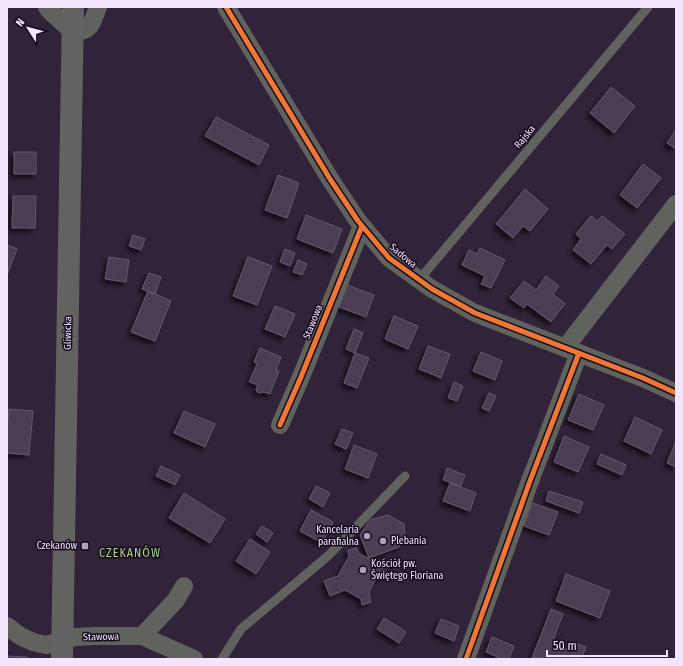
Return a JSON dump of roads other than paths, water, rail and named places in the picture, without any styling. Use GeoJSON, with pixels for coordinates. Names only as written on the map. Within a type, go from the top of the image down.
{"type":"FeatureCollection","features":[{"type":"Feature","properties":{"kind":"main road","name":"Gliwicka"},"geometry":{"type":"LineString","coordinates":[[62,650],[73,7]]}},
{"type":"Feature","properties":{"kind":"street"},"geometry":{"type":"LineString","coordinates":[[47,7],[73,32],[82,32],[90,27],[98,7]]}},
{"type":"Feature","properties":{"kind":"street","name":"Sadowa"},"geometry":{"type":"LineString","coordinates":[[226,7],[330,178],[362,226],[389,258],[432,289],[475,313],[643,378],[676,393]]}},
{"type":"Feature","properties":{"kind":"street"},"geometry":{"type":"LineString","coordinates":[[466,659],[530,481],[572,351],[676,204]]}},
{"type":"Feature","properties":{"kind":"street","name":"Stawowa"},"geometry":{"type":"LineString","coordinates":[[280,425],[362,226]]}},
{"type":"Feature","properties":{"kind":"street"},"geometry":{"type":"LineString","coordinates":[[142,636],[176,600],[184,586]]}},
{"type":"Feature","properties":{"kind":"street","name":"Stawowa"},"geometry":{"type":"LineString","coordinates":[[7,626],[20,636],[33,642],[62,650],[75,637],[142,636],[194,659]]}},
{"type":"Feature","properties":{"kind":"lane","name":"Rajska"},"geometry":{"type":"LineString","coordinates":[[419,280],[648,7]]}},
{"type":"Feature","properties":{"kind":"lane"},"geometry":{"type":"LineString","coordinates":[[222,659],[240,629],[328,556],[405,476]]}},
{"type":"Feature","properties":{"kind":"place","name":"Kancelaria parafialna"},"geometry":{"type":"Point","coordinates":[367,536]}},
{"type":"Feature","properties":{"kind":"place","name":"Plebania"},"geometry":{"type":"Point","coordinates":[383,541]}},
{"type":"Feature","properties":{"kind":"place","name":"Czekanów"},"geometry":{"type":"Point","coordinates":[85,546]}},
{"type":"Feature","properties":{"kind":"place","name":"Kościół pw. Świętego Floriana"},"geometry":{"type":"Point","coordinates":[363,570]}},
{"type":"Feature","properties":{"kind":"district","name":"CZEKANÓW"},"geometry":{"type":"Point","coordinates":[130,553]}}]}
